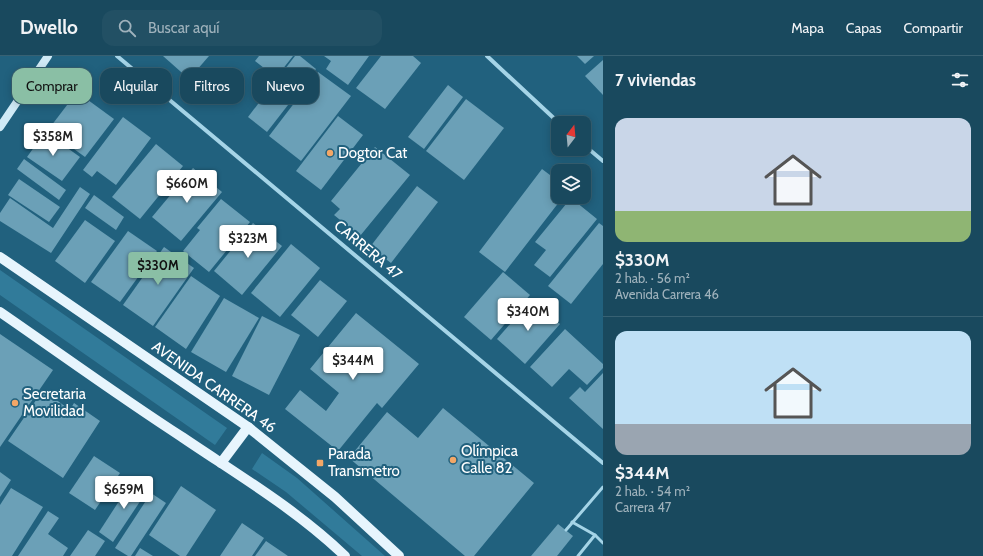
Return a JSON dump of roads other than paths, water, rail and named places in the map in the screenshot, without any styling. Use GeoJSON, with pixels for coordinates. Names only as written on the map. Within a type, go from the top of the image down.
{"type":"FeatureCollection","features":[{"type":"Feature","properties":{"kind":"main road","name":"AVENIDA CARRERA 46"},"geometry":{"type":"LineString","coordinates":[[0,257],[248,427],[335,497],[399,556]]}},
{"type":"Feature","properties":{"kind":"main road"},"geometry":{"type":"LineString","coordinates":[[0,312],[305,520],[345,556]]}},
{"type":"Feature","properties":{"kind":"main road"},"geometry":{"type":"LineString","coordinates":[[222,463],[248,427]]}},
{"type":"Feature","properties":{"kind":"street"},"geometry":{"type":"LineString","coordinates":[[0,127],[48,56]]}},
{"type":"Feature","properties":{"kind":"street","name":"CARRERA 47"},"geometry":{"type":"LineString","coordinates":[[117,56],[603,463]]}},
{"type":"Feature","properties":{"kind":"street"},"geometry":{"type":"LineString","coordinates":[[487,56],[552,116]]}},
{"type":"Feature","properties":{"kind":"street"},"geometry":{"type":"LineString","coordinates":[[591,151],[603,161]]}},
{"type":"Feature","properties":{"kind":"lane"},"geometry":{"type":"LineString","coordinates":[[566,530],[603,487]]}},
{"type":"Feature","properties":{"kind":"lane"},"geometry":{"type":"LineString","coordinates":[[572,522],[595,535],[603,542]]}},
{"type":"Feature","properties":{"kind":"lane"},"geometry":{"type":"LineString","coordinates":[[578,556],[595,535]]}},
{"type":"Feature","properties":{"kind":"place","name":"Dogtor Cat"},"geometry":{"type":"Point","coordinates":[330,153]}},
{"type":"Feature","properties":{"kind":"place","name":"Secretaria Movilidad"},"geometry":{"type":"Point","coordinates":[15,403]}},
{"type":"Feature","properties":{"kind":"place","name":"Olímpica Calle 82"},"geometry":{"type":"Point","coordinates":[453,460]}},
{"type":"Feature","properties":{"kind":"place","name":"Parada Transmetro"},"geometry":{"type":"Point","coordinates":[320,463]}}]}
